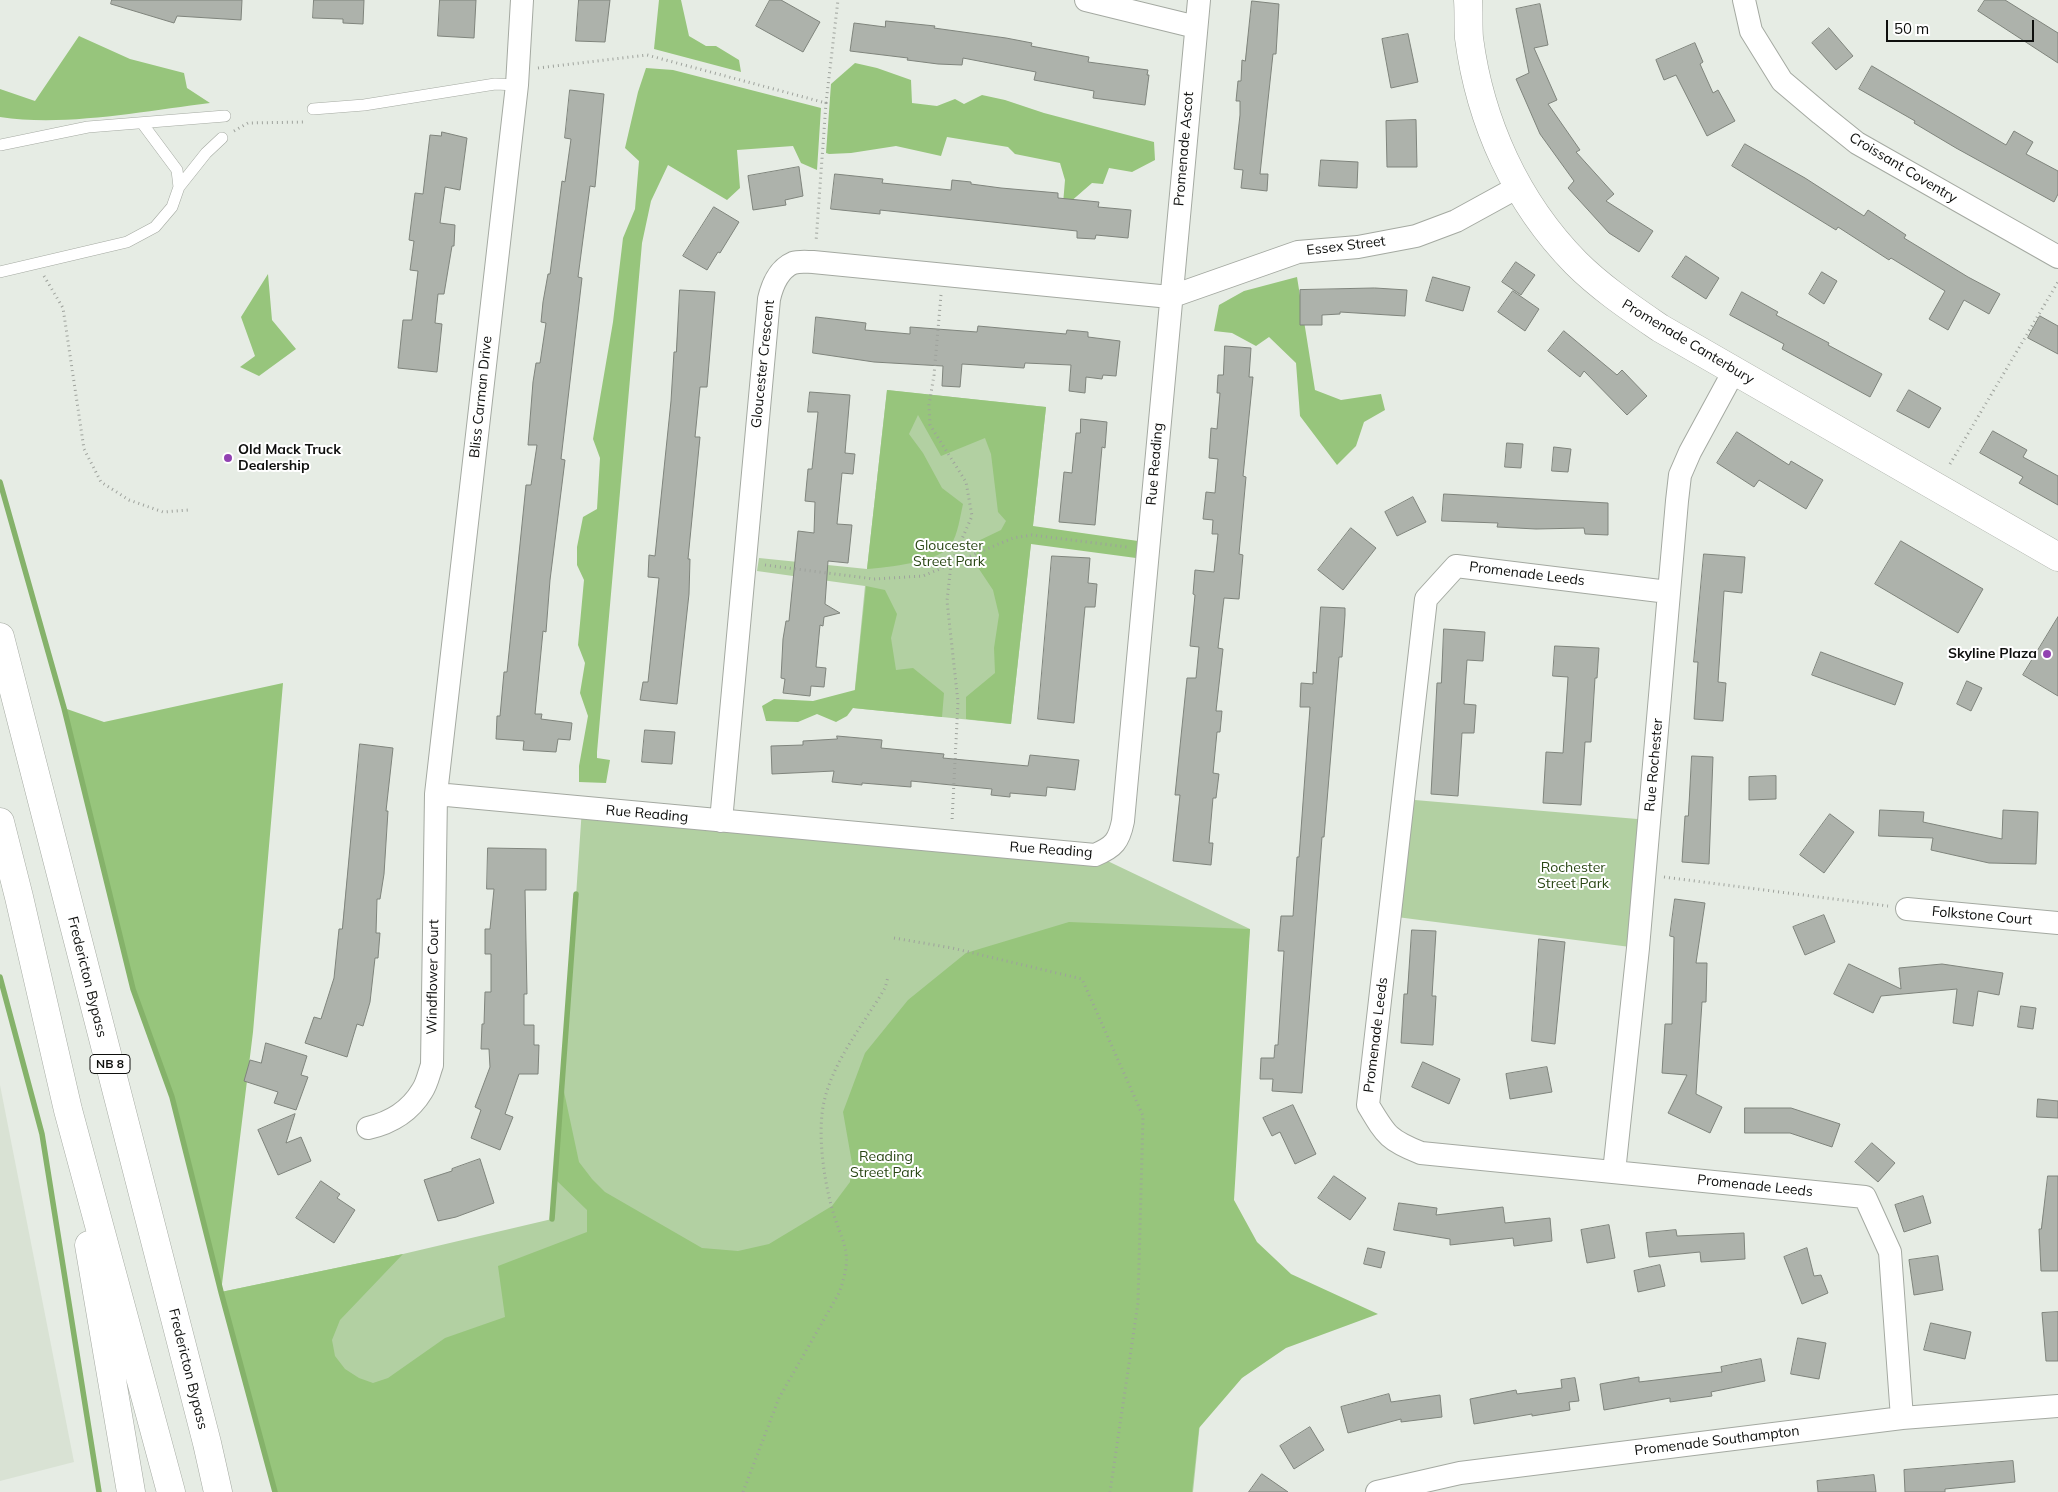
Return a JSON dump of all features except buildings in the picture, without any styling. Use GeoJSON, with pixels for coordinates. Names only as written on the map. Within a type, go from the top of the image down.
{"type":"FeatureCollection","features":[{"type":"Feature","properties":{"kind":"main road","name":"Promenade Canterbury"},"geometry":{"type":"LineString","coordinates":[[1468,0],[1469,37],[1481,100],[1501,153],[1518,187],[1544,225],[1576,263],[1617,299],[1660,328],[2058,557]]}},
{"type":"Feature","properties":{"kind":"main road","name":"Fredericton Bypass"},"geometry":{"type":"LineString","coordinates":[[0,636],[218,1492]]}},
{"type":"Feature","properties":{"kind":"main road"},"geometry":{"type":"LineString","coordinates":[[0,822],[68,1110],[171,1492]]}},
{"type":"Feature","properties":{"kind":"main road"},"geometry":{"type":"LineString","coordinates":[[68,1110],[93,1271],[132,1492]]}},
{"type":"Feature","properties":{"kind":"street","name":"Bliss Carman Drive"},"geometry":{"type":"LineString","coordinates":[[436,794],[517,78],[522,0]]}},
{"type":"Feature","properties":{"kind":"street"},"geometry":{"type":"LineString","coordinates":[[1086,0],[1196,27]]}},
{"type":"Feature","properties":{"kind":"street","name":"Promenade Ascot"},"geometry":{"type":"LineString","coordinates":[[1170,297],[1199,0]]}},
{"type":"Feature","properties":{"kind":"street","name":"Croissant Coventry"},"geometry":{"type":"LineString","coordinates":[[1744,0],[1751,31],[1782,80],[1821,114],[1857,143],[2058,257]]}},
{"type":"Feature","properties":{"kind":"street","name":"Essex Street"},"geometry":{"type":"LineString","coordinates":[[1170,297],[1298,252],[1358,247],[1416,236],[1456,221],[1518,187]]}},
{"type":"Feature","properties":{"kind":"street","name":"Gloucester Crescent"},"geometry":{"type":"LineString","coordinates":[[720,821],[769,299],[772,286],[784,269],[794,263],[813,262],[1170,297]]}},
{"type":"Feature","properties":{"kind":"street","name":"Rue Reading"},"geometry":{"type":"LineString","coordinates":[[436,794],[1095,854],[1110,848],[1120,836],[1123,822],[1170,297]]}},
{"type":"Feature","properties":{"kind":"street","name":"Rue Rochester"},"geometry":{"type":"LineString","coordinates":[[1614,1172],[1638,948],[1668,592],[1680,475],[1690,452],[1734,371]]}},
{"type":"Feature","properties":{"kind":"street","name":"Promenade Leeds"},"geometry":{"type":"LineString","coordinates":[[1668,592],[1456,566],[1426,599],[1368,1105],[1383,1130],[1397,1143],[1421,1153],[1865,1197],[1890,1252],[1902,1418]]}},
{"type":"Feature","properties":{"kind":"street","name":"Windflower Court"},"geometry":{"type":"LineString","coordinates":[[368,1128],[384,1125],[405,1111],[423,1090],[432,1065],[436,794]]}},
{"type":"Feature","properties":{"kind":"street","name":"Folkstone Court"},"geometry":{"type":"LineString","coordinates":[[1907,909],[2058,923]]}},
{"type":"Feature","properties":{"kind":"street","name":"Promenade Southampton"},"geometry":{"type":"LineString","coordinates":[[1378,1492],[1460,1473],[1902,1418],[2058,1406]]}},
{"type":"Feature","properties":{"kind":"lane"},"geometry":{"type":"LineString","coordinates":[[313,109],[364,105],[495,84],[517,78]]}},
{"type":"Feature","properties":{"kind":"lane"},"geometry":{"type":"LineString","coordinates":[[0,145],[88,126],[225,116]]}},
{"type":"Feature","properties":{"kind":"lane"},"geometry":{"type":"LineString","coordinates":[[142,123],[177,170],[179,187]]}},
{"type":"Feature","properties":{"kind":"lane"},"geometry":{"type":"LineString","coordinates":[[0,272],[127,242],[155,227],[172,207],[179,187],[206,153],[222,138]]}},
{"type":"Feature","properties":{"kind":"path"},"geometry":{"type":"LineString","coordinates":[[813,262],[826,103],[838,0]]}},
{"type":"Feature","properties":{"kind":"path"},"geometry":{"type":"LineString","coordinates":[[517,78],[647,55],[826,103]]}},
{"type":"Feature","properties":{"kind":"path"},"geometry":{"type":"LineString","coordinates":[[222,138],[248,123],[314,122]]}},
{"type":"Feature","properties":{"kind":"path"},"geometry":{"type":"LineString","coordinates":[[35,264],[51,285],[63,308],[84,449],[101,482],[129,500],[163,512],[190,510]]}},
{"type":"Feature","properties":{"kind":"path"},"geometry":{"type":"LineString","coordinates":[[1950,464],[2058,282]]}},
{"type":"Feature","properties":{"kind":"path"},"geometry":{"type":"LineString","coordinates":[[942,288],[934,375],[929,405],[930,425],[966,482],[972,516],[950,564],[947,602],[958,702],[951,842]]}},
{"type":"Feature","properties":{"kind":"path"},"geometry":{"type":"LineString","coordinates":[[764,564],[874,579],[923,576],[1013,538],[1032,535],[1127,547]]}},
{"type":"Feature","properties":{"kind":"path"},"geometry":{"type":"LineString","coordinates":[[1664,877],[1907,909]]}},
{"type":"Feature","properties":{"kind":"path"},"geometry":{"type":"LineString","coordinates":[[894,938],[952,948],[1082,980],[1143,1116],[1138,1303],[1110,1492]]}},
{"type":"Feature","properties":{"kind":"path"},"geometry":{"type":"LineString","coordinates":[[743,1492],[778,1398],[839,1293],[845,1275],[848,1258],[845,1243],[832,1206],[824,1158],[822,1113],[827,1094],[843,1056],[885,988],[888,976]]}},
{"type":"Feature","properties":{"kind":"shaded area"},"geometry":{"type":"Polygon","coordinates":[[[0,1085],[74,1462],[0,1481],[0,1085]]]}},
{"type":"Feature","properties":{"kind":"green space"},"geometry":{"type":"Polygon","coordinates":[[[659,0],[681,0],[689,36],[706,46],[716,46],[739,60],[741,72],[654,49],[659,0]]]}},
{"type":"Feature","properties":{"kind":"green space"},"geometry":{"type":"Polygon","coordinates":[[[79,36],[130,59],[184,73],[187,88],[210,103],[132,114],[78,119],[25,120],[0,117],[0,89],[35,101],[79,36]]]}},
{"type":"Feature","properties":{"kind":"green space"},"geometry":{"type":"Polygon","coordinates":[[[855,63],[877,68],[911,80],[912,103],[937,106],[955,99],[964,104],[982,95],[1005,100],[1044,113],[1154,142],[1155,160],[1132,172],[1109,168],[1103,184],[1092,183],[1069,203],[1063,204],[1065,180],[1060,163],[1015,154],[1008,147],[947,137],[941,156],[896,146],[851,153],[829,154],[826,153],[831,84],[855,63]]]}},
{"type":"Feature","properties":{"kind":"green space"},"geometry":{"type":"Polygon","coordinates":[[[646,68],[673,70],[821,108],[817,170],[801,163],[793,146],[737,150],[740,188],[727,200],[668,165],[651,201],[642,243],[597,752],[597,758],[610,760],[606,783],[579,782],[579,766],[588,716],[580,693],[585,663],[578,645],[584,580],[577,565],[577,547],[583,517],[597,509],[600,458],[593,439],[613,322],[623,238],[635,209],[639,161],[625,148],[638,92],[646,68]]]}},
{"type":"Feature","properties":{"kind":"green space"},"geometry":{"type":"Polygon","coordinates":[[[268,274],[272,320],[296,349],[259,376],[240,367],[255,356],[241,317],[268,274]]]}},
{"type":"Feature","properties":{"kind":"green space"},"geometry":{"type":"Polygon","coordinates":[[[1297,277],[1315,390],[1341,400],[1381,394],[1385,410],[1364,422],[1356,446],[1337,465],[1300,416],[1296,363],[1269,337],[1256,346],[1232,333],[1214,331],[1219,305],[1244,291],[1297,277]]]}},
{"type":"Feature","properties":{"kind":"green space","name":"Gloucester Street Park"},"geometry":{"type":"Polygon","coordinates":[[[887,390],[1046,407],[1011,724],[853,708],[865,586],[757,571],[759,558],[867,569],[887,390]]]}},
{"type":"Feature","properties":{"kind":"green space"},"geometry":{"type":"Polygon","coordinates":[[[887,390],[1046,407],[1033,526],[1138,541],[1136,558],[1031,544],[1011,724],[966,719],[966,697],[995,673],[994,648],[999,615],[993,590],[977,566],[976,542],[1001,530],[1006,521],[998,512],[991,454],[985,438],[941,456],[918,415],[909,434],[923,453],[942,488],[963,504],[959,525],[951,545],[946,551],[913,563],[867,569],[887,390]]]}},
{"type":"Feature","properties":{"kind":"green space"},"geometry":{"type":"Polygon","coordinates":[[[866,586],[885,590],[897,614],[891,638],[896,670],[913,668],[944,693],[942,717],[853,708],[847,716],[836,722],[817,714],[798,722],[766,721],[762,706],[774,699],[813,701],[855,690],[866,586]]]}},
{"type":"Feature","properties":{"kind":"green space"},"geometry":{"type":"Polygon","coordinates":[[[283,683],[253,1032],[221,1292],[172,1097],[133,989],[64,708],[104,722],[283,683]]]}},
{"type":"Feature","properties":{"kind":"green space","name":"Rochester Street Park"},"geometry":{"type":"Polygon","coordinates":[[[1403,799],[1649,820],[1638,948],[1389,916],[1403,799]]]}},
{"type":"Feature","properties":{"kind":"green space","name":"Reading Street Park"},"geometry":{"type":"Polygon","coordinates":[[[582,808],[1095,855],[1250,929],[1193,1492],[275,1492],[221,1292],[403,1254],[552,1219],[582,808]]]}},
{"type":"Feature","properties":{"kind":"green space","name":"Reading Street Park"},"geometry":{"type":"Polygon","coordinates":[[[1069,922],[1250,929],[1234,1200],[1257,1242],[1291,1274],[1378,1314],[1286,1348],[1242,1378],[1199,1428],[1192,1492],[275,1492],[221,1292],[403,1254],[340,1320],[332,1340],[335,1356],[345,1369],[359,1378],[373,1383],[388,1378],[445,1338],[505,1317],[498,1266],[587,1232],[587,1210],[556,1180],[563,1087],[579,1162],[605,1192],[702,1248],[738,1251],[769,1244],[832,1206],[850,1182],[852,1163],[843,1112],[865,1053],[908,1000],[966,953],[1069,922]]]}},
{"type":"Feature","properties":{"kind":"waterway"},"geometry":{"type":"LineString","coordinates":[[0,482],[64,708],[133,989],[172,1097],[221,1292],[275,1492]]}},
{"type":"Feature","properties":{"kind":"waterway"},"geometry":{"type":"LineString","coordinates":[[552,1219],[576,894]]}},
{"type":"Feature","properties":{"kind":"waterway"},"geometry":{"type":"LineString","coordinates":[[0,977],[42,1134],[99,1492]]}},
{"type":"Feature","properties":{"kind":"place","name":"Old Mack Truck Dealership"},"geometry":{"type":"Point","coordinates":[228,458]}},
{"type":"Feature","properties":{"kind":"place","name":"Skyline Plaza"},"geometry":{"type":"Point","coordinates":[2047,654]}}]}
